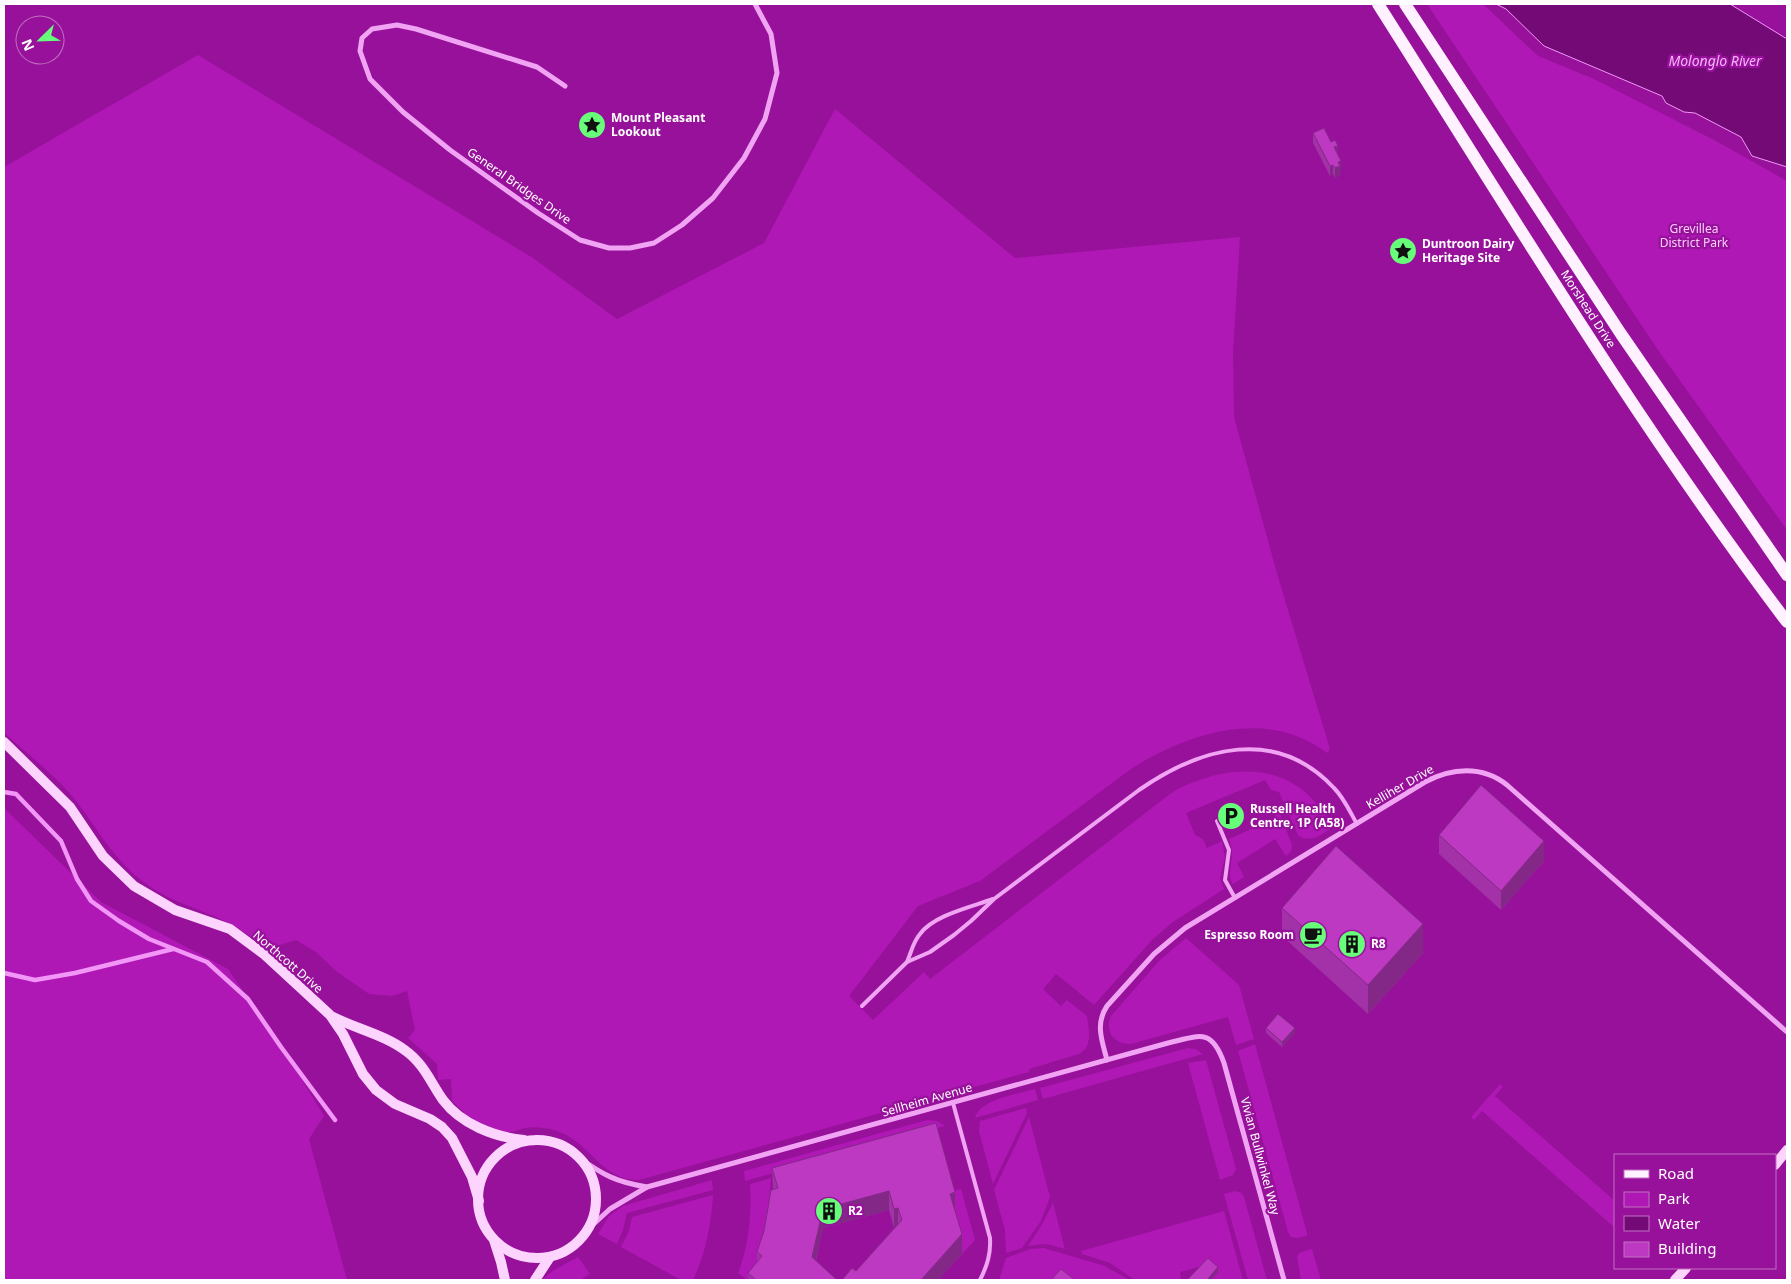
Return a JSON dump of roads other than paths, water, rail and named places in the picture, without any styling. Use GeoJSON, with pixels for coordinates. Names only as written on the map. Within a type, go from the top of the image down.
{"type":"FeatureCollection","features":[{"type":"Feature","properties":{"kind":"main road","name":"Morshead Drive"},"geometry":{"type":"LineString","coordinates":[[1378,4],[1611,370],[1700,502],[1787,622]]}},
{"type":"Feature","properties":{"kind":"main road","name":"Morshead Drive"},"geometry":{"type":"LineString","coordinates":[[1405,4],[1621,334],[1787,575]]}},
{"type":"Feature","properties":{"kind":"street","name":"General Bridges Drive"},"geometry":{"type":"LineString","coordinates":[[565,86],[536,67],[416,29],[397,25],[372,29],[362,38],[360,51],[370,79],[403,112],[450,150],[538,213],[580,240],[609,248],[630,248],[654,242],[682,225],[713,198],[744,158],[765,119],[776,73],[771,34],[755,4]]}},
{"type":"Feature","properties":{"kind":"street","name":"Northcott Drive"},"geometry":{"type":"LineString","coordinates":[[4,742],[70,807],[103,856],[134,886],[175,910],[230,929],[265,955],[330,1015],[343,1034],[363,1074],[376,1090],[395,1104],[430,1119],[442,1127],[452,1138],[472,1177],[479,1201]]}},
{"type":"Feature","properties":{"kind":"street","name":"Kelliher Drive"},"geometry":{"type":"LineString","coordinates":[[1107,1060],[1100,1027],[1101,1016],[1154,954],[1168,942],[1186,928],[1424,782],[1444,773],[1468,770],[1493,776],[1507,785],[1787,1032]]}},
{"type":"Feature","properties":{"kind":"street","name":"Northcott Drive"},"geometry":{"type":"LineString","coordinates":[[330,1015],[347,1024],[387,1039],[405,1050],[424,1068],[446,1104],[462,1119],[497,1134],[531,1141]]}},
{"type":"Feature","properties":{"kind":"street","name":"Sellheim Avenue"},"geometry":{"type":"LineString","coordinates":[[586,1231],[610,1209],[647,1187],[1196,1036],[1203,1036],[1210,1040]]}},
{"type":"Feature","properties":{"kind":"street","name":"Vivian Bullwinkel Way"},"geometry":{"type":"LineString","coordinates":[[1210,1040],[1220,1053],[1226,1069],[1284,1280]]}},
{"type":"Feature","properties":{"kind":"street"},"geometry":{"type":"LineString","coordinates":[[493,1238],[500,1245],[515,1254],[533,1258],[550,1257],[567,1250],[581,1238],[590,1223],[595,1206],[594,1188],[588,1171],[578,1157],[571,1151],[554,1143],[531,1141],[503,1151],[490,1164],[482,1180],[479,1201],[484,1223],[493,1238],[500,1256],[505,1280]]}},
{"type":"Feature","properties":{"kind":"street"},"geometry":{"type":"LineString","coordinates":[[1776,1164],[1787,1150]]}},
{"type":"Feature","properties":{"kind":"street","name":"Sellheim Avenue"},"geometry":{"type":"LineString","coordinates":[[578,1157],[609,1178],[647,1187]]}},
{"type":"Feature","properties":{"kind":"street"},"geometry":{"type":"LineString","coordinates":[[535,1280],[550,1257]]}},
{"type":"Feature","properties":{"kind":"street"},"geometry":{"type":"LineString","coordinates":[[1675,1280],[1685,1269]]}},
{"type":"Feature","properties":{"kind":"lane"},"geometry":{"type":"LineString","coordinates":[[862,1006],[907,962],[932,950],[967,925],[994,899],[1162,775],[1189,761],[1216,753],[1241,750],[1269,751],[1300,760],[1334,788],[1357,824]]}},
{"type":"Feature","properties":{"kind":"lane"},"geometry":{"type":"LineString","coordinates":[[1217,821],[1228,848],[1229,857],[1225,880],[1235,898]]}},
{"type":"Feature","properties":{"kind":"lane"},"geometry":{"type":"LineString","coordinates":[[907,962],[917,937],[930,924],[942,917],[994,899]]}},
{"type":"Feature","properties":{"kind":"lane"},"geometry":{"type":"LineString","coordinates":[[953,1103],[990,1238],[988,1262],[980,1280]]}},
{"type":"Feature","properties":{"kind":"water","name":"Molonglo River"},"geometry":{"type":"Polygon","coordinates":[[[1496,4],[1730,4],[1787,39],[1787,167],[1752,156],[1741,137],[1695,113],[1684,112],[1666,103],[1662,96],[1544,46],[1506,9],[1496,4]]]}},
{"type":"Feature","properties":{"kind":"waterway"},"geometry":{"type":"LineString","coordinates":[[4,792],[16,794],[61,841],[77,879],[91,901],[149,939],[207,962],[248,999],[335,1120]]}},
{"type":"Feature","properties":{"kind":"waterway"},"geometry":{"type":"LineString","coordinates":[[4,973],[35,980],[75,973],[173,949]]}},
{"type":"Feature","properties":{"kind":"place","name":"Mount Pleasant Lookout"},"geometry":{"type":"Point","coordinates":[592,125]}},
{"type":"Feature","properties":{"kind":"place","name":"Duntroon Dairy Heritage Site"},"geometry":{"type":"Point","coordinates":[1403,251]}},
{"type":"Feature","properties":{"kind":"place","name":"Russell Health Centre, 1P (A58)"},"geometry":{"type":"Point","coordinates":[1231,816]}},
{"type":"Feature","properties":{"kind":"place","name":"Espresso Room"},"geometry":{"type":"Point","coordinates":[1313,935]}},
{"type":"Feature","properties":{"kind":"place","name":"R8"},"geometry":{"type":"Point","coordinates":[1352,944]}},
{"type":"Feature","properties":{"kind":"place","name":"R2"},"geometry":{"type":"Point","coordinates":[829,1211]}},
{"type":"Feature","properties":{"kind":"park label","name":"Grevillea District Park"},"geometry":{"type":"Point","coordinates":[1694,236]}}]}
